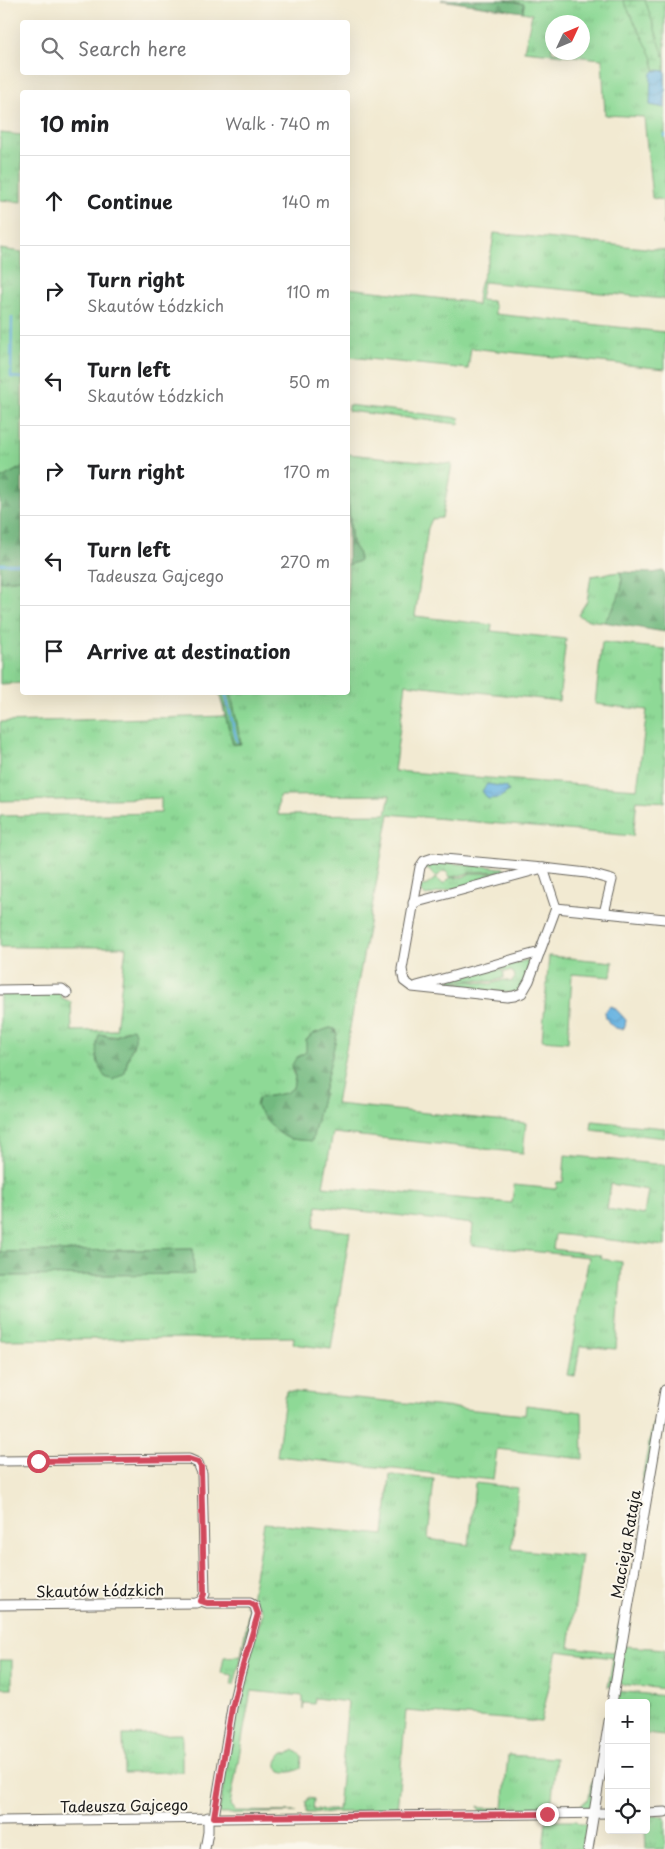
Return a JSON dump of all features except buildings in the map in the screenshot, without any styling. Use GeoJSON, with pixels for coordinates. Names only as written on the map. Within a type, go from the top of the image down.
{"type":"FeatureCollection","features":[{"type":"Feature","properties":{"kind":"street"},"geometry":{"type":"LineString","coordinates":[[543,868],[556,908],[526,988],[520,994],[514,996],[447,992],[412,987],[404,981],[402,972],[420,867],[424,860],[429,858],[543,868],[587,873],[612,880],[604,913]]}},
{"type":"Feature","properties":{"kind":"street"},"geometry":{"type":"LineString","coordinates":[[414,902],[543,868]]}},
{"type":"Feature","properties":{"kind":"street"},"geometry":{"type":"LineString","coordinates":[[556,908],[665,919]]}},
{"type":"Feature","properties":{"kind":"street"},"geometry":{"type":"LineString","coordinates":[[412,987],[540,952]]}},
{"type":"Feature","properties":{"kind":"street"},"geometry":{"type":"LineString","coordinates":[[0,990],[62,989],[67,993]]}},
{"type":"Feature","properties":{"kind":"street","name":"Macieja Rataja"},"geometry":{"type":"LineString","coordinates":[[613,1699],[665,1390]]}},
{"type":"Feature","properties":{"kind":"street"},"geometry":{"type":"LineString","coordinates":[[0,1461],[189,1459],[198,1462],[202,1472],[204,1594],[201,1601]]}},
{"type":"Feature","properties":{"kind":"street","name":"Skautów Łódzkich"},"geometry":{"type":"LineString","coordinates":[[0,1605],[196,1603],[201,1601],[207,1603],[248,1602],[256,1608],[257,1616],[232,1708],[211,1817]]}},
{"type":"Feature","properties":{"kind":"street"},"geometry":{"type":"LineString","coordinates":[[588,1849],[605,1744]]}},
{"type":"Feature","properties":{"kind":"street"},"geometry":{"type":"LineString","coordinates":[[650,1812],[665,1812]]}},
{"type":"Feature","properties":{"kind":"street","name":"Tadeusza Gajcego"},"geometry":{"type":"LineString","coordinates":[[0,1821],[605,1813]]}},
{"type":"Feature","properties":{"kind":"street"},"geometry":{"type":"LineString","coordinates":[[205,1849],[211,1817]]}},
{"type":"Feature","properties":{"kind":"green space"},"geometry":{"type":"Polygon","coordinates":[[[441,0],[506,0],[524,4],[523,12],[441,0]]]}},
{"type":"Feature","properties":{"kind":"green space"},"geometry":{"type":"Polygon","coordinates":[[[506,0],[665,0],[665,225],[663,200],[652,198],[644,117],[605,115],[602,59],[590,58],[590,15],[545,15],[545,53],[524,51],[532,14],[523,12],[524,4],[506,0]]]}},
{"type":"Feature","properties":{"kind":"green space"},"geometry":{"type":"Polygon","coordinates":[[[623,0],[645,0],[665,59],[665,71],[655,70],[652,56],[623,0]]]}},
{"type":"Feature","properties":{"kind":"green space"},"geometry":{"type":"Polygon","coordinates":[[[0,133],[20,135],[20,202],[0,200],[0,133]]]}},
{"type":"Feature","properties":{"kind":"green space"},"geometry":{"type":"Polygon","coordinates":[[[494,233],[665,250],[665,299],[483,282],[480,300],[492,301],[495,307],[495,314],[665,332],[665,369],[471,348],[468,369],[350,357],[350,288],[470,302],[477,306],[480,286],[492,247],[494,233]]]}},
{"type":"Feature","properties":{"kind":"green space"},"geometry":{"type":"Polygon","coordinates":[[[0,249],[20,252],[20,468],[0,479],[0,249]]]}},
{"type":"Feature","properties":{"kind":"green space"},"geometry":{"type":"Polygon","coordinates":[[[350,405],[460,418],[459,424],[350,411],[350,405]]]}},
{"type":"Feature","properties":{"kind":"green space"},"geometry":{"type":"Polygon","coordinates":[[[350,454],[452,464],[442,518],[432,519],[428,528],[415,616],[492,625],[491,631],[566,639],[559,701],[406,684],[394,771],[637,789],[647,710],[595,704],[602,642],[665,649],[665,802],[637,800],[633,836],[389,814],[336,1104],[526,1123],[523,1153],[333,1133],[323,1186],[512,1203],[514,1185],[556,1189],[557,1182],[563,1182],[565,1155],[665,1165],[665,1246],[555,1234],[553,1249],[600,1255],[602,1259],[622,1262],[616,1349],[580,1346],[575,1376],[567,1375],[589,1257],[471,1245],[473,1224],[317,1206],[314,1227],[350,1232],[331,1349],[293,1344],[294,1337],[0,1340],[0,1276],[193,1274],[193,1249],[0,1252],[0,992],[60,993],[62,998],[71,1002],[72,1031],[116,1030],[126,947],[0,947],[0,816],[161,813],[161,798],[0,801],[0,722],[226,716],[233,744],[241,744],[231,695],[350,695],[350,564],[354,563],[359,554],[352,544],[350,454]],[[390,795],[279,796],[278,815],[386,814],[390,795]],[[330,1028],[312,1034],[306,1040],[307,1052],[296,1058],[292,1071],[295,1077],[293,1088],[286,1093],[258,1098],[257,1106],[267,1120],[278,1132],[290,1139],[312,1140],[337,1034],[334,1029],[330,1028]],[[127,1029],[118,1035],[109,1036],[102,1034],[125,1072],[129,1054],[134,1045],[127,1029]],[[611,1184],[607,1209],[644,1215],[648,1190],[611,1184]]]}},
{"type":"Feature","properties":{"kind":"green space"},"geometry":{"type":"Polygon","coordinates":[[[20,468],[20,579],[0,581],[0,479],[20,468]]]}},
{"type":"Feature","properties":{"kind":"green space"},"geometry":{"type":"Polygon","coordinates":[[[350,520],[352,544],[359,554],[359,561],[350,564],[350,520]]]}},
{"type":"Feature","properties":{"kind":"green space"},"geometry":{"type":"Polygon","coordinates":[[[663,571],[665,574],[665,632],[604,622],[615,605],[622,585],[620,572],[653,573],[663,571]]]}},
{"type":"Feature","properties":{"kind":"green space"},"geometry":{"type":"Polygon","coordinates":[[[620,572],[622,585],[615,605],[604,622],[587,620],[578,615],[587,601],[591,576],[620,572]]]}},
{"type":"Feature","properties":{"kind":"green space"},"geometry":{"type":"Polygon","coordinates":[[[20,579],[20,683],[0,684],[0,581],[20,579]]]}},
{"type":"Feature","properties":{"kind":"green space"},"geometry":{"type":"Polygon","coordinates":[[[220,695],[231,695],[241,744],[233,744],[220,695]]]}},
{"type":"Feature","properties":{"kind":"green space"},"geometry":{"type":"Polygon","coordinates":[[[429,861],[504,868],[504,871],[471,872],[450,877],[447,872],[443,871],[438,876],[435,876],[423,866],[429,861]]]}},
{"type":"Feature","properties":{"kind":"green space"},"geometry":{"type":"Polygon","coordinates":[[[471,873],[504,873],[505,875],[426,896],[420,891],[419,887],[427,885],[436,878],[445,883],[450,878],[463,877],[471,873]]]}},
{"type":"Feature","properties":{"kind":"green space"},"geometry":{"type":"Polygon","coordinates":[[[549,956],[613,962],[611,977],[572,974],[568,1042],[542,1040],[549,956]]]}},
{"type":"Feature","properties":{"kind":"green space"},"geometry":{"type":"Polygon","coordinates":[[[527,960],[531,966],[523,987],[514,993],[443,988],[445,985],[470,981],[490,984],[504,980],[511,982],[515,978],[514,973],[510,971],[505,972],[499,967],[527,960]]]}},
{"type":"Feature","properties":{"kind":"green space"},"geometry":{"type":"Polygon","coordinates":[[[497,967],[504,973],[503,978],[497,980],[467,980],[445,984],[444,981],[497,967]]]}},
{"type":"Feature","properties":{"kind":"green space"},"geometry":{"type":"Polygon","coordinates":[[[133,1028],[135,1039],[125,1073],[113,1080],[105,1077],[97,1057],[99,1035],[115,1037],[133,1028]]]}},
{"type":"Feature","properties":{"kind":"green space"},"geometry":{"type":"Polygon","coordinates":[[[330,1028],[334,1029],[337,1034],[312,1141],[288,1138],[274,1128],[256,1106],[258,1098],[286,1093],[293,1088],[295,1077],[292,1065],[296,1058],[306,1052],[306,1041],[312,1034],[330,1028]]]}},
{"type":"Feature","properties":{"kind":"green space"},"geometry":{"type":"Polygon","coordinates":[[[592,1121],[665,1128],[665,1138],[591,1130],[592,1121]]]}},
{"type":"Feature","properties":{"kind":"green space"},"geometry":{"type":"Polygon","coordinates":[[[193,1249],[194,1274],[0,1276],[0,1252],[193,1249]]]}},
{"type":"Feature","properties":{"kind":"green space"},"geometry":{"type":"Polygon","coordinates":[[[286,1391],[525,1415],[526,1405],[582,1412],[583,1459],[497,1449],[493,1480],[277,1456],[286,1391]]]}},
{"type":"Feature","properties":{"kind":"green space"},"geometry":{"type":"Polygon","coordinates":[[[653,1424],[656,1424],[646,1481],[641,1483],[653,1424]]]}},
{"type":"Feature","properties":{"kind":"green space"},"geometry":{"type":"Polygon","coordinates":[[[390,1475],[434,1479],[428,1539],[469,1545],[475,1483],[518,1488],[512,1549],[582,1556],[569,1647],[614,1652],[619,1624],[621,1626],[612,1686],[608,1687],[613,1658],[557,1651],[541,1722],[406,1711],[397,1811],[306,1813],[306,1801],[308,1801],[308,1798],[314,1799],[313,1810],[338,1810],[348,1702],[315,1698],[314,1704],[304,1703],[303,1709],[303,1696],[251,1691],[230,1805],[235,1811],[297,1812],[220,1814],[240,1682],[263,1613],[260,1606],[251,1600],[264,1523],[384,1535],[390,1475]]]}},
{"type":"Feature","properties":{"kind":"green space"},"geometry":{"type":"Polygon","coordinates":[[[245,1604],[253,1610],[234,1685],[231,1685],[233,1675],[221,1673],[224,1657],[241,1656],[249,1609],[245,1604]]]}},
{"type":"Feature","properties":{"kind":"green space"},"geometry":{"type":"Polygon","coordinates":[[[624,1646],[665,1649],[665,1689],[619,1684],[624,1646]]]}},
{"type":"Feature","properties":{"kind":"green space"},"geometry":{"type":"Polygon","coordinates":[[[0,1660],[12,1660],[12,1688],[0,1688],[0,1660]]]}},
{"type":"Feature","properties":{"kind":"green space"},"geometry":{"type":"Polygon","coordinates":[[[617,1691],[665,1696],[665,1736],[650,1734],[650,1699],[616,1699],[617,1691]]]}},
{"type":"Feature","properties":{"kind":"green space"},"geometry":{"type":"Polygon","coordinates":[[[182,1734],[182,1772],[124,1773],[123,1735],[182,1734]]]}},
{"type":"Feature","properties":{"kind":"green space"},"geometry":{"type":"Polygon","coordinates":[[[294,1750],[302,1756],[301,1768],[290,1772],[281,1771],[277,1764],[278,1759],[283,1753],[288,1754],[294,1750]]]}},
{"type":"Feature","properties":{"kind":"green space"},"geometry":{"type":"Polygon","coordinates":[[[508,1755],[556,1758],[551,1808],[580,1806],[589,1798],[591,1781],[596,1783],[592,1804],[587,1809],[480,1811],[478,1806],[482,1808],[503,1808],[508,1755]]]}},
{"type":"Feature","properties":{"kind":"green space"},"geometry":{"type":"Polygon","coordinates":[[[650,1816],[665,1816],[665,1849],[646,1849],[645,1834],[650,1834],[650,1816]]]}},
{"type":"Feature","properties":{"kind":"green space"},"geometry":{"type":"Polygon","coordinates":[[[546,1821],[577,1821],[580,1824],[585,1824],[588,1829],[585,1849],[543,1849],[546,1821]]]}},
{"type":"Feature","properties":{"kind":"water"},"geometry":{"type":"Polygon","coordinates":[[[655,70],[665,71],[665,108],[650,105],[651,74],[655,70]]]}},
{"type":"Feature","properties":{"kind":"water"},"geometry":{"type":"Polygon","coordinates":[[[487,784],[506,787],[509,791],[499,798],[488,799],[482,791],[487,784]]]}},
{"type":"Feature","properties":{"kind":"water"},"geometry":{"type":"Polygon","coordinates":[[[610,1006],[614,1007],[626,1020],[623,1029],[616,1028],[608,1021],[605,1011],[610,1006]]]}},
{"type":"Feature","properties":{"kind":"waterway"},"geometry":{"type":"LineString","coordinates":[[12,318],[11,377],[20,378]]}},
{"type":"Feature","properties":{"kind":"waterway"},"geometry":{"type":"LineString","coordinates":[[0,564],[20,564]]}},
{"type":"Feature","properties":{"kind":"waterway"},"geometry":{"type":"LineString","coordinates":[[226,695],[237,741]]}},
{"type":"Feature","properties":{"kind":"route"},"geometry":{"type":"LineString","coordinates":[[38,1461],[189,1459],[198,1462],[201,1467],[204,1594],[201,1601],[207,1603],[250,1603],[255,1606],[258,1614],[232,1708],[214,1817],[547,1814]]}}]}
